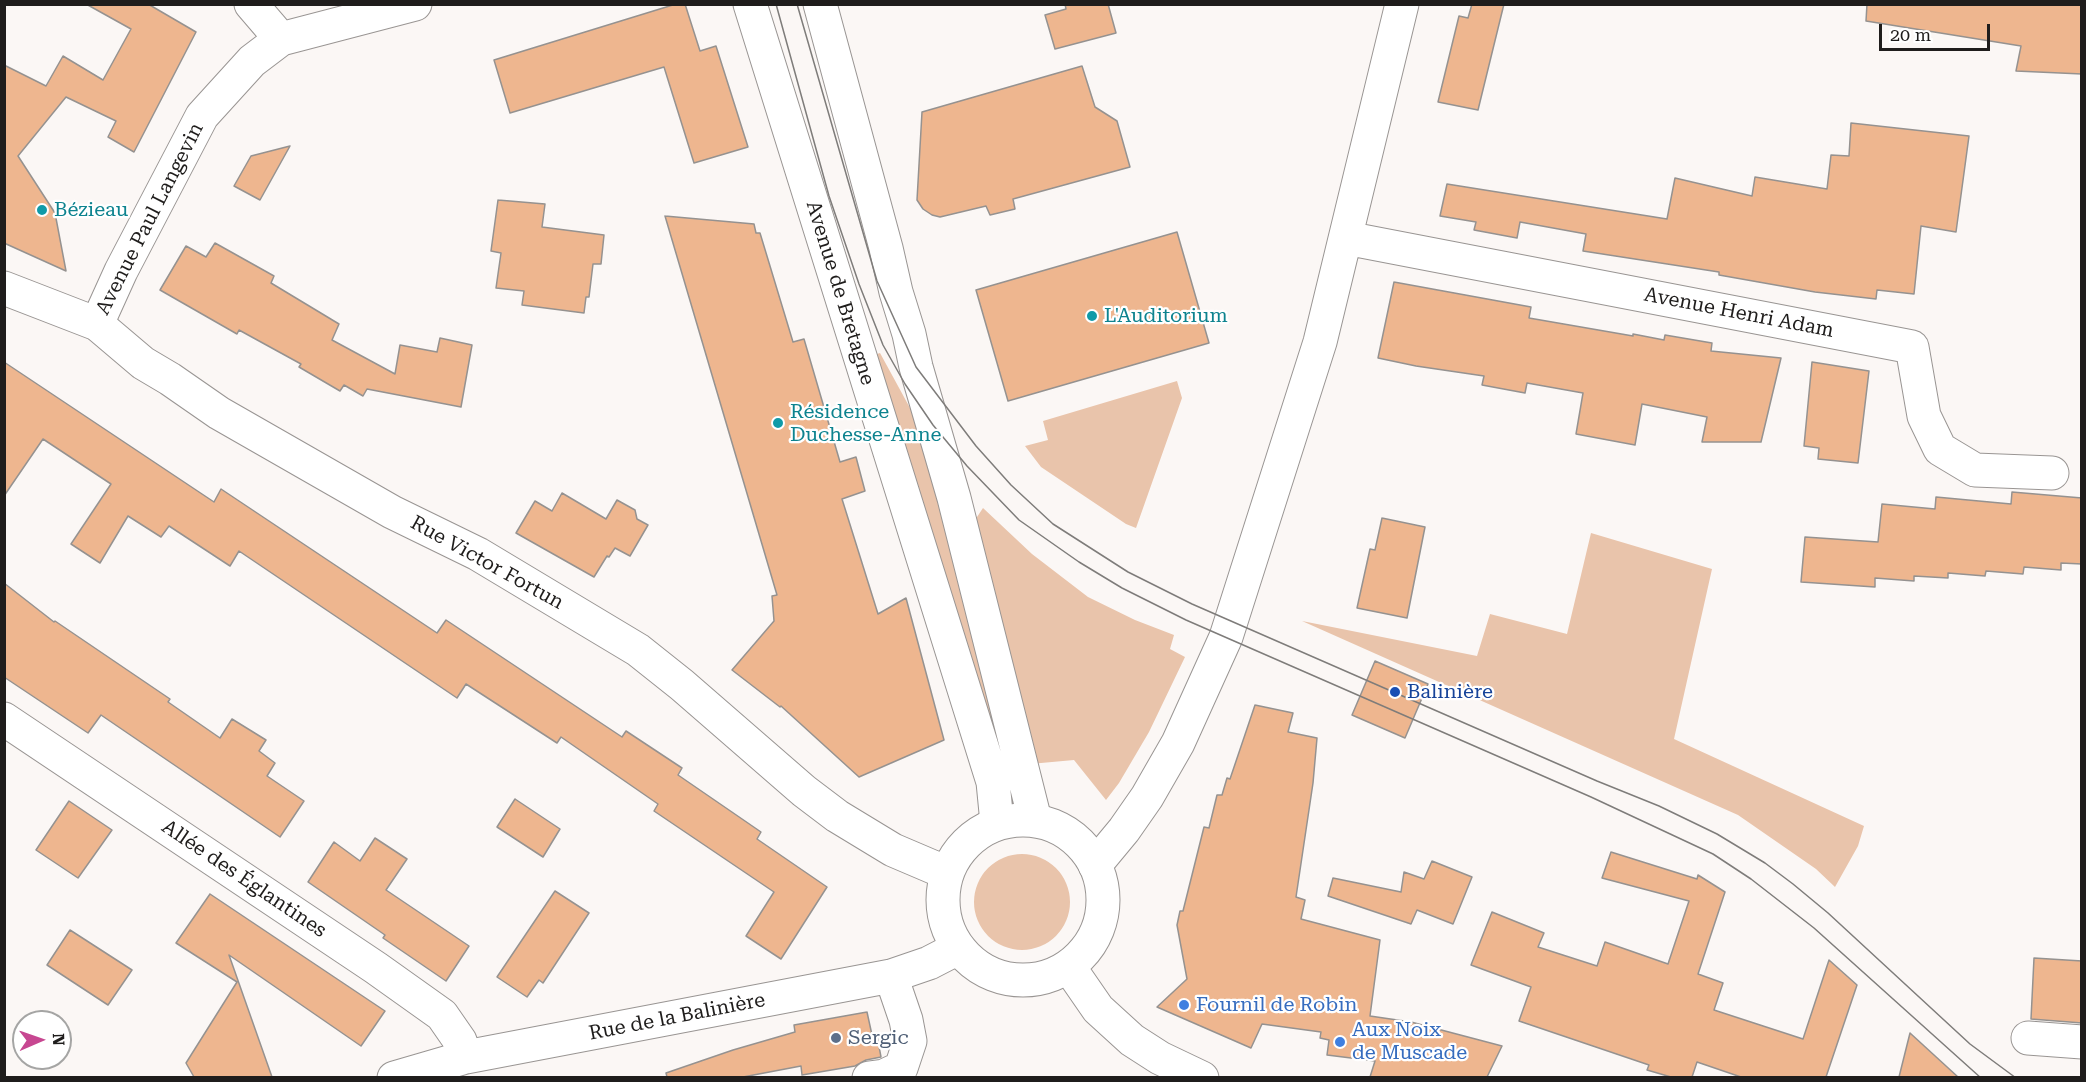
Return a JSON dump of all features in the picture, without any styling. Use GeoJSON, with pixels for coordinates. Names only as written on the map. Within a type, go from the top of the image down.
{"type":"FeatureCollection","features":[{"type":"Feature","properties":{"kind":"street"},"geometry":{"type":"LineString","coordinates":[[251,4],[281,39]]}},
{"type":"Feature","properties":{"kind":"street"},"geometry":{"type":"LineString","coordinates":[[271,4],[281,39]]}},
{"type":"Feature","properties":{"kind":"street"},"geometry":{"type":"LineString","coordinates":[[281,39],[415,4]]}},
{"type":"Feature","properties":{"kind":"street","name":"Avenue de Bretagne"},"geometry":{"type":"LineString","coordinates":[[750,4],[993,782],[997,823]]}},
{"type":"Feature","properties":{"kind":"street"},"geometry":{"type":"LineString","coordinates":[[820,4],[916,367],[954,498],[1035,820]]}},
{"type":"Feature","properties":{"kind":"street"},"geometry":{"type":"LineString","coordinates":[[1095,865],[1147,797],[1178,742],[1226,637],[1320,342],[1402,4]]}},
{"type":"Feature","properties":{"kind":"street","name":"Avenue Paul Langevin"},"geometry":{"type":"LineString","coordinates":[[97,324],[121,271],[202,116],[252,61],[281,39]]}},
{"type":"Feature","properties":{"kind":"street","name":"Avenue Henri Adam"},"geometry":{"type":"LineString","coordinates":[[1346,238],[1911,346],[1924,416],[1940,449],[1975,470],[2052,473]]}},
{"type":"Feature","properties":{"kind":"street","name":"Rue Victor Fortun"},"geometry":{"type":"LineString","coordinates":[[4,288],[97,324],[143,363],[219,413],[392,512],[478,554],[638,650],[682,684],[804,791],[837,816],[893,850],[947,873]]}},
{"type":"Feature","properties":{"kind":"street","name":"Allée des Églantines"},"geometry":{"type":"LineString","coordinates":[[4,719],[366,961],[442,1015],[460,1041],[466,1057]]}},
{"type":"Feature","properties":{"kind":"street"},"geometry":{"type":"LineString","coordinates":[[1018,819],[1035,820],[1053,825],[1069,834],[1079,842],[1095,865],[1103,888],[1100,923],[1092,942],[1069,967],[1048,977],[1030,981],[1015,981],[994,976],[976,966],[958,948],[948,930],[943,912],[942,895],[947,873],[955,856],[971,838],[997,823],[1018,819]]}},
{"type":"Feature","properties":{"kind":"street","name":"Rue de la Balinière"},"geometry":{"type":"LineString","coordinates":[[394,1077],[466,1057],[891,976],[929,963],[958,948]]}},
{"type":"Feature","properties":{"kind":"street"},"geometry":{"type":"LineString","coordinates":[[1069,967],[1098,1009],[1132,1040],[1160,1058],[1202,1077]]}},
{"type":"Feature","properties":{"kind":"street"},"geometry":{"type":"LineString","coordinates":[[877,1076],[901,1068],[910,1041],[906,1020],[891,976]]}},
{"type":"Feature","properties":{"kind":"street"},"geometry":{"type":"LineString","coordinates":[[2028,1038],[2082,1042]]}},
{"type":"Feature","properties":{"kind":"shaded area"},"geometry":{"type":"Polygon","coordinates":[[[880,353],[924,429],[1012,771],[1002,773],[868,357],[880,353]]]}},
{"type":"Feature","properties":{"kind":"shaded area"},"geometry":{"type":"Polygon","coordinates":[[[1177,381],[1182,398],[1136,528],[1126,524],[1041,467],[1025,446],[1048,440],[1043,421],[1177,381]]]}},
{"type":"Feature","properties":{"kind":"shaded area"},"geometry":{"type":"Polygon","coordinates":[[[983,508],[1032,554],[1088,597],[1135,620],[1174,635],[1170,649],[1185,657],[1149,732],[1119,783],[1106,800],[1074,760],[1030,764],[969,529],[983,508]]]}},
{"type":"Feature","properties":{"kind":"shaded area"},"geometry":{"type":"Polygon","coordinates":[[[1591,533],[1712,569],[1674,739],[1864,826],[1858,846],[1835,887],[1816,869],[1738,815],[1302,621],[1477,656],[1490,614],[1567,634],[1591,533]]]}},
{"type":"Feature","properties":{"kind":"shaded area"},"geometry":{"type":"Polygon","coordinates":[[[1013,854],[1031,854],[1049,862],[1062,875],[1070,893],[1067,921],[1049,942],[1031,950],[1013,950],[995,942],[982,929],[974,911],[974,893],[982,875],[995,862],[1013,854]]]}},
{"type":"Feature","properties":{"kind":"building"},"geometry":{"type":"Polygon","coordinates":[[[86,4],[148,4],[196,32],[134,152],[108,137],[116,121],[66,97],[18,156],[55,213],[66,271],[4,243],[4,65],[46,86],[63,56],[103,80],[131,29],[86,4]]]}},
{"type":"Feature","properties":{"kind":"building"},"geometry":{"type":"Polygon","coordinates":[[[676,4],[685,4],[700,51],[716,46],[748,147],[694,163],[664,67],[510,113],[494,60],[676,4]]]}},
{"type":"Feature","properties":{"kind":"building"},"geometry":{"type":"Polygon","coordinates":[[[1065,4],[1108,4],[1116,33],[1055,49],[1045,15],[1066,9],[1065,4]]]}},
{"type":"Feature","properties":{"kind":"building"},"geometry":{"type":"Polygon","coordinates":[[[1472,4],[1504,4],[1478,110],[1438,102],[1459,16],[1468,18],[1472,4]]]}},
{"type":"Feature","properties":{"kind":"building"},"geometry":{"type":"Polygon","coordinates":[[[1867,4],[2082,4],[2082,74],[2016,71],[2021,46],[1866,21],[1867,4]]]}},
{"type":"Feature","properties":{"kind":"building"},"geometry":{"type":"Polygon","coordinates":[[[1082,66],[1095,107],[1117,121],[1130,167],[1013,199],[1015,209],[990,215],[986,206],[940,217],[923,209],[917,200],[922,112],[1082,66]]]}},
{"type":"Feature","properties":{"kind":"building"},"geometry":{"type":"Polygon","coordinates":[[[1851,123],[1969,136],[1956,232],[1921,226],[1914,294],[1877,290],[1876,299],[1815,292],[1719,275],[1719,272],[1583,251],[1586,234],[1520,222],[1517,238],[1474,230],[1476,222],[1440,216],[1447,184],[1667,219],[1675,178],[1752,196],[1755,177],[1827,189],[1831,155],[1849,156],[1851,123]]]}},
{"type":"Feature","properties":{"kind":"building"},"geometry":{"type":"Polygon","coordinates":[[[290,146],[260,200],[234,186],[251,156],[290,146]]]}},
{"type":"Feature","properties":{"kind":"building"},"geometry":{"type":"Polygon","coordinates":[[[498,200],[545,204],[542,227],[604,235],[601,264],[593,264],[589,297],[586,297],[584,313],[522,305],[524,291],[496,288],[501,253],[491,251],[498,200]]]}},
{"type":"Feature","properties":{"kind":"building"},"geometry":{"type":"Polygon","coordinates":[[[665,216],[754,224],[756,233],[760,233],[793,342],[804,339],[840,462],[856,457],[865,491],[842,499],[878,614],[906,598],[944,740],[859,777],[781,706],[732,670],[774,621],[772,596],[777,595],[665,216]]]}},
{"type":"Feature","properties":{"kind":"building","name":"L'Auditorium"},"geometry":{"type":"Polygon","coordinates":[[[1177,232],[1209,343],[1008,401],[976,290],[1177,232]]]}},
{"type":"Feature","properties":{"kind":"building"},"geometry":{"type":"Polygon","coordinates":[[[215,243],[274,276],[271,283],[339,324],[332,340],[395,374],[400,345],[437,352],[440,338],[472,345],[461,407],[367,389],[363,396],[344,385],[340,391],[299,367],[301,364],[239,330],[237,334],[160,290],[186,246],[206,257],[215,243]]]}},
{"type":"Feature","properties":{"kind":"building"},"geometry":{"type":"Polygon","coordinates":[[[1394,282],[1531,307],[1529,318],[1664,340],[1665,335],[1712,343],[1711,351],[1781,358],[1761,442],[1702,442],[1707,417],[1642,404],[1635,445],[1576,434],[1583,393],[1527,383],[1525,393],[1482,385],[1484,376],[1378,358],[1394,282]]]}},
{"type":"Feature","properties":{"kind":"building"},"geometry":{"type":"Polygon","coordinates":[[[4,362],[214,502],[221,489],[437,633],[446,620],[622,737],[626,731],[682,768],[678,775],[761,832],[757,839],[827,887],[781,959],[746,936],[774,892],[654,811],[658,804],[561,737],[557,743],[466,684],[457,698],[239,551],[230,566],[169,526],[161,537],[128,516],[100,563],[71,544],[111,484],[43,439],[4,496],[4,362]]]}},
{"type":"Feature","properties":{"kind":"building"},"geometry":{"type":"Polygon","coordinates":[[[1812,362],[1869,371],[1858,463],[1818,459],[1819,448],[1804,446],[1812,362]]]}},
{"type":"Feature","properties":{"kind":"building"},"geometry":{"type":"Polygon","coordinates":[[[2012,492],[2082,498],[2082,564],[2061,563],[2061,570],[2024,567],[2023,574],[1986,571],[1985,576],[1948,573],[1948,578],[1914,576],[1914,581],[1875,578],[1875,587],[1801,582],[1805,537],[1878,542],[1882,504],[1935,509],[1936,497],[2011,504],[2012,492]]]}},
{"type":"Feature","properties":{"kind":"building"},"geometry":{"type":"Polygon","coordinates":[[[562,493],[606,519],[617,500],[635,510],[637,519],[648,525],[630,556],[615,548],[594,577],[516,533],[535,501],[552,511],[562,493]]]}},
{"type":"Feature","properties":{"kind":"building"},"geometry":{"type":"Polygon","coordinates":[[[1382,518],[1425,527],[1407,618],[1357,608],[1370,549],[1375,550],[1382,518]]]}},
{"type":"Feature","properties":{"kind":"building"},"geometry":{"type":"Polygon","coordinates":[[[4,583],[54,622],[170,699],[168,702],[220,738],[232,719],[266,740],[259,751],[275,763],[267,776],[304,801],[280,837],[101,715],[88,733],[4,677],[4,583]]]}},
{"type":"Feature","properties":{"kind":"building"},"geometry":{"type":"Polygon","coordinates":[[[1375,661],[1428,684],[1405,738],[1352,715],[1375,661]]]}},
{"type":"Feature","properties":{"kind":"building"},"geometry":{"type":"Polygon","coordinates":[[[1255,705],[1293,713],[1288,732],[1317,738],[1313,783],[1296,897],[1305,900],[1301,919],[1380,940],[1370,1016],[1411,1022],[1502,1046],[1487,1077],[1370,1077],[1375,1061],[1327,1055],[1329,1040],[1320,1038],[1321,1032],[1262,1024],[1251,1048],[1157,1007],[1187,979],[1177,925],[1180,911],[1183,911],[1204,827],[1209,828],[1217,795],[1222,795],[1227,778],[1230,779],[1255,705]]]}},
{"type":"Feature","properties":{"kind":"building"},"geometry":{"type":"Polygon","coordinates":[[[515,799],[560,829],[543,857],[497,827],[515,799]]]}},
{"type":"Feature","properties":{"kind":"building"},"geometry":{"type":"Polygon","coordinates":[[[69,801],[112,830],[78,878],[36,850],[69,801]]]}},
{"type":"Feature","properties":{"kind":"building"},"geometry":{"type":"Polygon","coordinates":[[[375,838],[407,859],[386,890],[469,946],[446,981],[383,938],[385,935],[308,882],[334,842],[360,861],[375,838]]]}},
{"type":"Feature","properties":{"kind":"building"},"geometry":{"type":"Polygon","coordinates":[[[1611,852],[1697,879],[1698,875],[1725,892],[1698,974],[1723,983],[1714,1010],[1803,1039],[1829,960],[1857,985],[1826,1077],[1741,1077],[1697,1062],[1692,1077],[1671,1077],[1647,1070],[1649,1065],[1519,1021],[1531,987],[1471,965],[1492,912],[1544,933],[1538,947],[1597,966],[1605,942],[1668,964],[1689,901],[1602,878],[1611,852]]]}},
{"type":"Feature","properties":{"kind":"building"},"geometry":{"type":"Polygon","coordinates":[[[1432,861],[1472,877],[1453,924],[1417,910],[1411,924],[1328,896],[1333,878],[1401,892],[1404,872],[1424,879],[1432,861]]]}},
{"type":"Feature","properties":{"kind":"building"},"geometry":{"type":"Polygon","coordinates":[[[555,891],[589,913],[543,983],[539,980],[527,997],[497,977],[555,891]]]}},
{"type":"Feature","properties":{"kind":"building"},"geometry":{"type":"Polygon","coordinates":[[[210,894],[385,1011],[361,1046],[229,955],[272,1077],[194,1077],[186,1063],[237,982],[176,943],[210,894]]]}},
{"type":"Feature","properties":{"kind":"building"},"geometry":{"type":"Polygon","coordinates":[[[70,930],[132,970],[108,1005],[47,965],[70,930]]]}},
{"type":"Feature","properties":{"kind":"building"},"geometry":{"type":"Polygon","coordinates":[[[2034,958],[2082,961],[2082,1023],[2031,1019],[2034,958]]]}},
{"type":"Feature","properties":{"kind":"building"},"geometry":{"type":"Polygon","coordinates":[[[867,1012],[872,1035],[877,1036],[881,1057],[866,1060],[855,1066],[802,1075],[801,1066],[743,1077],[667,1077],[666,1073],[795,1032],[794,1025],[867,1012]]]}},
{"type":"Feature","properties":{"kind":"building"},"geometry":{"type":"Polygon","coordinates":[[[1910,1033],[1958,1077],[1899,1077],[1910,1033]]]}},
{"type":"Feature","properties":{"kind":"tram line"},"geometry":{"type":"LineString","coordinates":[[776,4],[829,196],[883,345],[905,384],[933,425],[967,466],[1019,520],[1079,562],[1122,588],[1186,620],[1591,797],[1713,854],[1751,879],[1814,928],[1981,1078]]}},
{"type":"Feature","properties":{"kind":"tram line"},"geometry":{"type":"LineString","coordinates":[[797,4],[877,281],[916,367],[976,446],[1011,485],[1053,524],[1128,572],[1192,604],[1659,806],[1717,834],[1765,863],[1793,884],[1828,913],[1970,1044],[2016,1078]]}},
{"type":"Feature","properties":{"kind":"place","name":"Bézieau"},"geometry":{"type":"Point","coordinates":[42,210]}},
{"type":"Feature","properties":{"kind":"place","name":"L'Auditorium"},"geometry":{"type":"Point","coordinates":[1092,316]}},
{"type":"Feature","properties":{"kind":"place","name":"Résidence Duchesse-Anne"},"geometry":{"type":"Point","coordinates":[778,423]}},
{"type":"Feature","properties":{"kind":"place","name":"Balinière"},"geometry":{"type":"Point","coordinates":[1395,692]}},
{"type":"Feature","properties":{"kind":"place","name":"Fournil de Robin"},"geometry":{"type":"Point","coordinates":[1184,1005]}},
{"type":"Feature","properties":{"kind":"place","name":"Sergic"},"geometry":{"type":"Point","coordinates":[836,1038]}},
{"type":"Feature","properties":{"kind":"place","name":"Aux Noix de Muscade"},"geometry":{"type":"Point","coordinates":[1340,1042]}}]}
